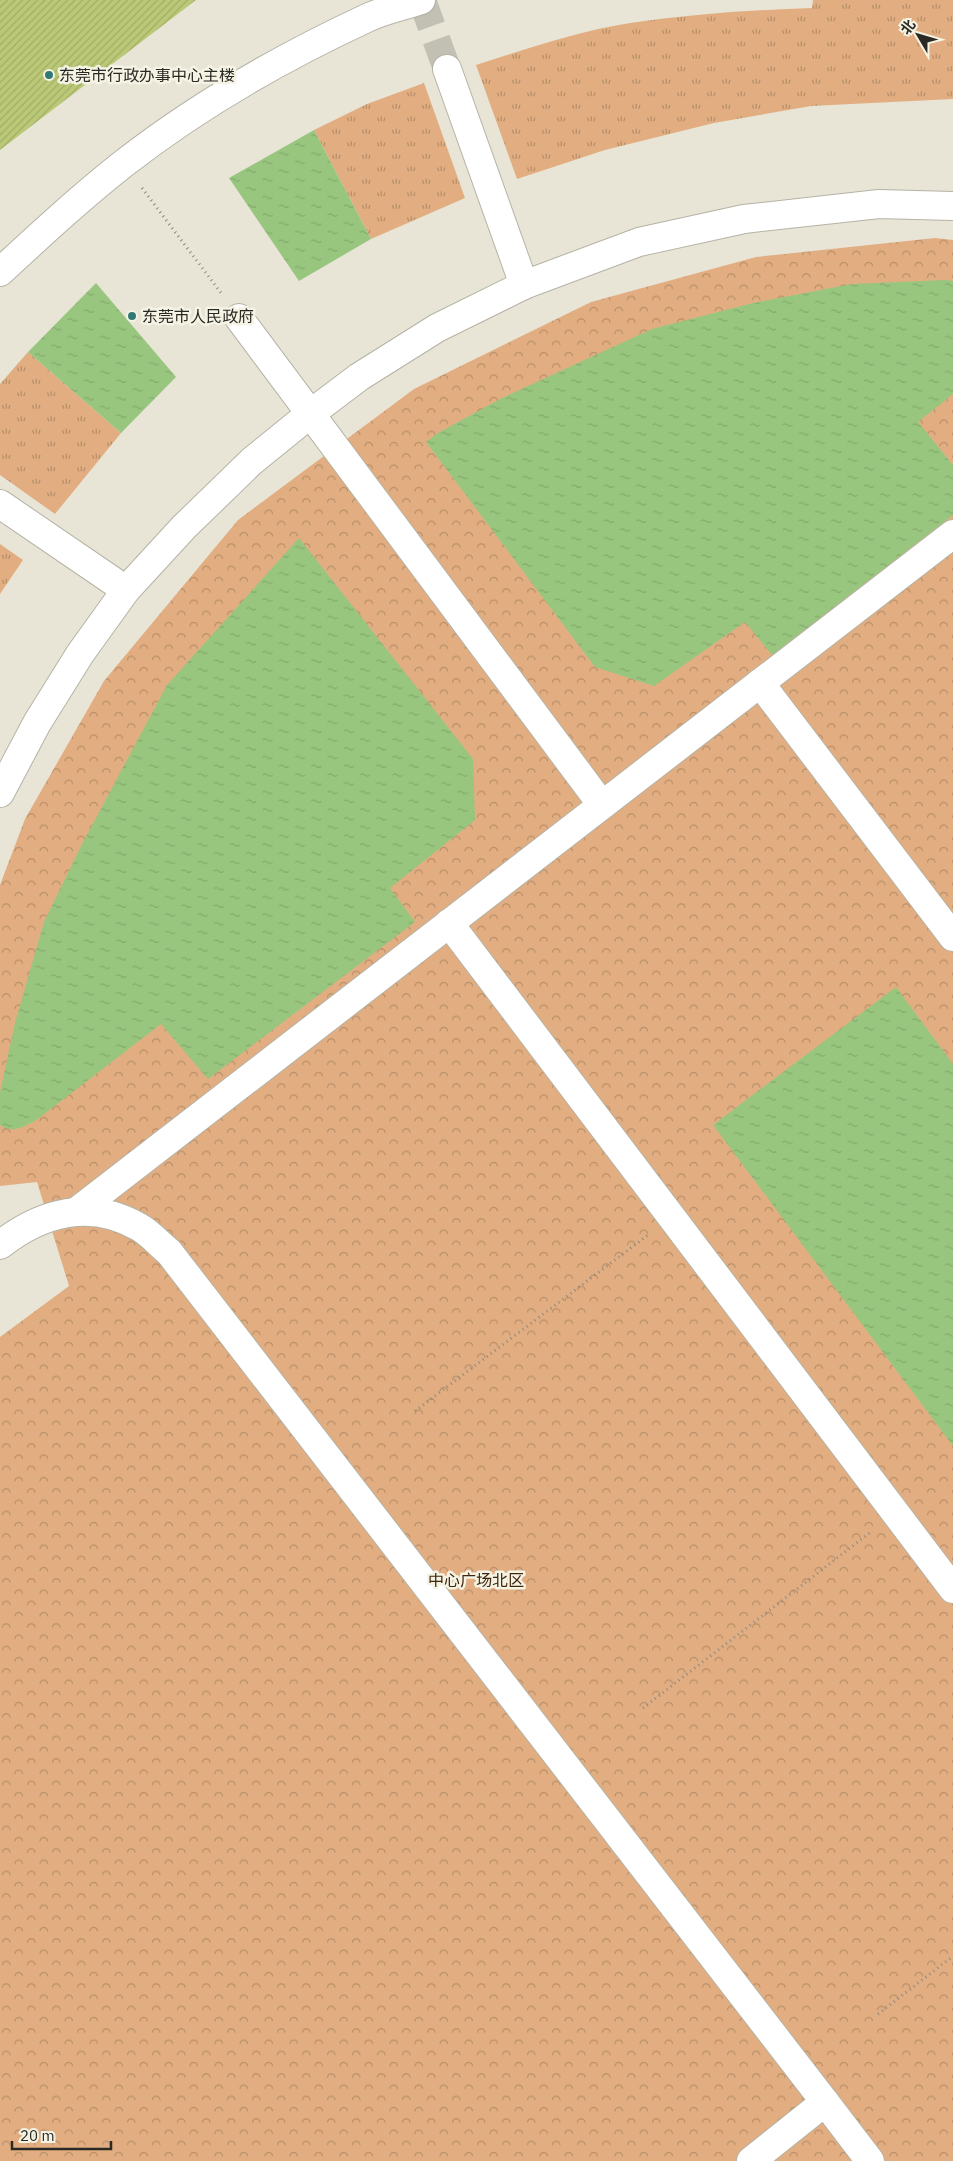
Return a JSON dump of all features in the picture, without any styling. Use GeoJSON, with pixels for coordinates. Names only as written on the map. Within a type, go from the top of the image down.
{"type":"FeatureCollection","features":[{"type":"Feature","properties":{"kind":"street"},"geometry":{"type":"LineString","coordinates":[[0,272],[58,219],[124,164],[198,111],[286,60],[369,17],[421,0]]}},
{"type":"Feature","properties":{"kind":"street"},"geometry":{"type":"LineString","coordinates":[[447,69],[524,285]]}},
{"type":"Feature","properties":{"kind":"street"},"geometry":{"type":"LineString","coordinates":[[0,792],[38,723],[80,654],[126,590],[184,527],[252,461],[310,414],[359,377],[437,328],[524,285],[639,242],[744,219],[879,204],[953,206]]}},
{"type":"Feature","properties":{"kind":"street"},"geometry":{"type":"LineString","coordinates":[[239,318],[602,805]]}},
{"type":"Feature","properties":{"kind":"street"},"geometry":{"type":"LineString","coordinates":[[0,504],[126,590]]}},
{"type":"Feature","properties":{"kind":"street"},"geometry":{"type":"LineString","coordinates":[[77,1211],[953,534]]}},
{"type":"Feature","properties":{"kind":"street"},"geometry":{"type":"LineString","coordinates":[[760,683],[953,937]]}},
{"type":"Feature","properties":{"kind":"street"},"geometry":{"type":"LineString","coordinates":[[449,923],[953,1589]]}},
{"type":"Feature","properties":{"kind":"street"},"geometry":{"type":"LineString","coordinates":[[0,1220],[42,1219],[77,1211],[108,1214],[140,1228],[169,1252],[870,2161]]}},
{"type":"Feature","properties":{"kind":"street"},"geometry":{"type":"LineString","coordinates":[[0,1245],[42,1219]]}},
{"type":"Feature","properties":{"kind":"street"},"geometry":{"type":"LineString","coordinates":[[751,2161],[825,2102]]}},
{"type":"Feature","properties":{"kind":"path"},"geometry":{"type":"LineString","coordinates":[[124,164],[239,318]]}},
{"type":"Feature","properties":{"kind":"path"},"geometry":{"type":"LineString","coordinates":[[415,1411],[672,1217]]}},
{"type":"Feature","properties":{"kind":"path"},"geometry":{"type":"LineString","coordinates":[[643,1708],[896,1513]]}},
{"type":"Feature","properties":{"kind":"path"},"geometry":{"type":"LineString","coordinates":[[878,2014],[953,1956]]}},
{"type":"Feature","properties":{"kind":"green space"},"geometry":{"type":"Polygon","coordinates":[[[813,0],[953,0],[953,99],[811,106],[714,123],[605,150],[517,179],[476,65],[552,41],[611,26],[698,15],[812,8],[813,0]]]}},
{"type":"Feature","properties":{"kind":"green space"},"geometry":{"type":"Polygon","coordinates":[[[424,83],[465,198],[371,239],[314,130],[367,104],[424,83]]]}},
{"type":"Feature","properties":{"kind":"green space","name":"中心广场北区"},"geometry":{"type":"Polygon","coordinates":[[[935,238],[953,240],[953,2161],[0,2161],[0,1337],[69,1286],[37,1182],[0,1186],[0,885],[25,819],[104,681],[238,520],[414,389],[591,302],[756,257],[935,238]]]}},
{"type":"Feature","properties":{"kind":"green space"},"geometry":{"type":"Polygon","coordinates":[[[28,352],[121,433],[55,514],[0,475],[0,384],[28,352]]]}},
{"type":"Feature","properties":{"kind":"green space"},"geometry":{"type":"Polygon","coordinates":[[[0,544],[23,560],[0,594],[0,544]]]}},
{"type":"Feature","properties":{"kind":"water"},"geometry":{"type":"Polygon","coordinates":[[[314,130],[371,239],[299,281],[229,178],[314,130]]]}},
{"type":"Feature","properties":{"kind":"water"},"geometry":{"type":"Polygon","coordinates":[[[953,281],[953,394],[918,422],[953,465],[953,515],[772,655],[745,622],[654,686],[595,667],[426,442],[438,433],[502,398],[652,329],[753,303],[852,284],[953,281]]]}},
{"type":"Feature","properties":{"kind":"water"},"geometry":{"type":"Polygon","coordinates":[[[96,283],[176,377],[121,433],[28,352],[96,283]]]}},
{"type":"Feature","properties":{"kind":"water"},"geometry":{"type":"Polygon","coordinates":[[[299,538],[473,759],[475,820],[390,888],[415,922],[208,1079],[161,1024],[35,1121],[17,1129],[4,1128],[0,1125],[0,1092],[15,1023],[44,922],[81,846],[167,685],[299,538]]]}},
{"type":"Feature","properties":{"kind":"water"},"geometry":{"type":"Polygon","coordinates":[[[896,987],[953,1064],[953,1446],[713,1125],[896,987]]]}},
{"type":"Feature","properties":{"kind":"building","name":"东莞市行政办事中心主楼"},"geometry":{"type":"Polygon","coordinates":[[[0,0],[196,0],[0,150],[0,0]]]}},
{"type":"Feature","properties":{"kind":"tunnel"},"geometry":{"type":"LineString","coordinates":[[422,0],[447,69]]}},
{"type":"Feature","properties":{"kind":"place","name":"东莞市行政办事中心主楼"},"geometry":{"type":"Point","coordinates":[49,75]}},
{"type":"Feature","properties":{"kind":"place","name":"东莞市人民政府"},"geometry":{"type":"Point","coordinates":[132,316]}}]}
